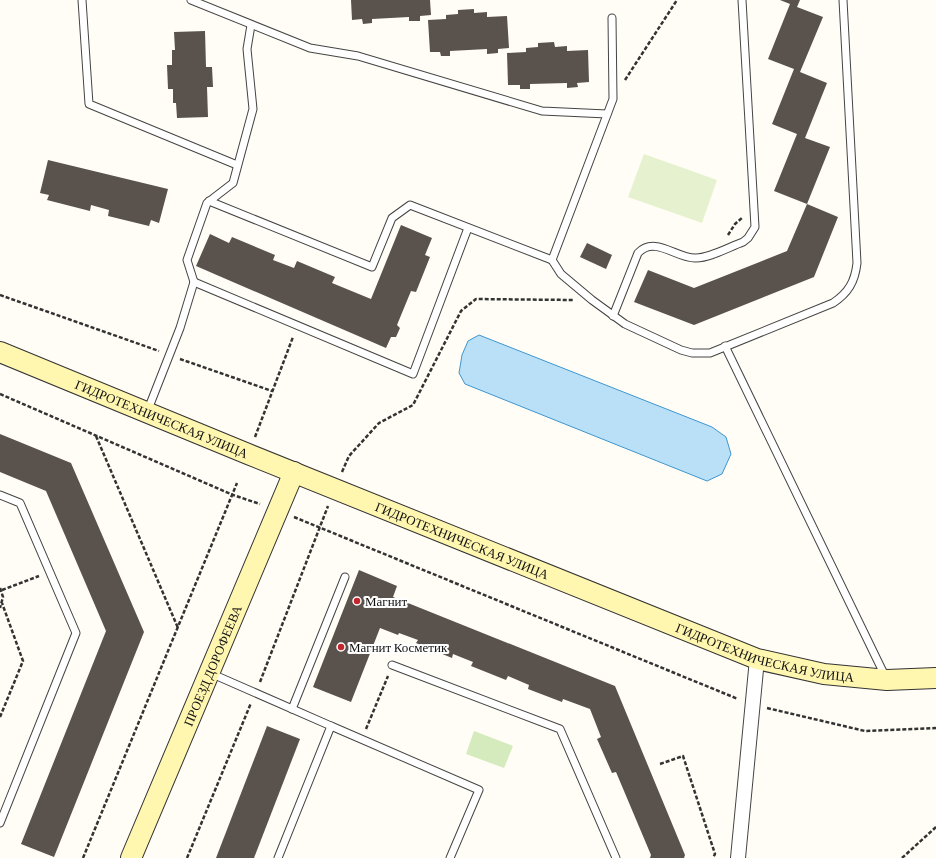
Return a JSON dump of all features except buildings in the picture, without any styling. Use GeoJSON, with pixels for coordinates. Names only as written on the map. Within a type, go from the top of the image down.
{"type":"FeatureCollection","features":[{"type":"Feature","properties":{"kind":"main road","name":"ГИДРОТЕХНИЧЕСКАЯ УЛИЦА"},"geometry":{"type":"LineString","coordinates":[[0,352],[757,659],[824,674],[887,680],[936,678]]}},
{"type":"Feature","properties":{"kind":"main road","name":"ПРОЕЗД ДОРОФЕЕВА"},"geometry":{"type":"LineString","coordinates":[[131,858],[294,472]]}},
{"type":"Feature","properties":{"kind":"street"},"geometry":{"type":"LineString","coordinates":[[738,858],[757,659]]}},
{"type":"Feature","properties":{"kind":"lane"},"geometry":{"type":"LineString","coordinates":[[82,0],[89,104],[237,165]]}},
{"type":"Feature","properties":{"kind":"lane"},"geometry":{"type":"LineString","coordinates":[[191,0],[310,48],[358,56],[542,111],[607,114]]}},
{"type":"Feature","properties":{"kind":"lane"},"geometry":{"type":"LineString","coordinates":[[614,316],[638,253],[641,249],[656,246],[687,258],[706,256],[748,238],[754,227],[742,0]]}},
{"type":"Feature","properties":{"kind":"lane"},"geometry":{"type":"LineString","coordinates":[[208,201],[372,266],[392,218],[410,206],[552,260],[561,274],[592,300],[631,328],[681,350],[701,354],[710,353],[833,303],[846,293],[854,280],[857,264],[843,0]]}},
{"type":"Feature","properties":{"kind":"lane"},"geometry":{"type":"LineString","coordinates":[[552,260],[613,99],[612,18]]}},
{"type":"Feature","properties":{"kind":"lane"},"geometry":{"type":"LineString","coordinates":[[147,412],[180,328],[194,282],[188,260],[207,202],[233,183],[253,109],[247,49],[251,25]]}},
{"type":"Feature","properties":{"kind":"lane"},"geometry":{"type":"LineString","coordinates":[[194,282],[413,374],[468,228]]}},
{"type":"Feature","properties":{"kind":"lane"},"geometry":{"type":"LineString","coordinates":[[725,346],[887,680]]}},
{"type":"Feature","properties":{"kind":"lane"},"geometry":{"type":"LineString","coordinates":[[0,495],[20,503],[76,633],[0,823]]}},
{"type":"Feature","properties":{"kind":"lane"},"geometry":{"type":"LineString","coordinates":[[292,709],[345,577]]}},
{"type":"Feature","properties":{"kind":"lane"},"geometry":{"type":"LineString","coordinates":[[392,665],[560,730],[616,858]]}},
{"type":"Feature","properties":{"kind":"lane"},"geometry":{"type":"LineString","coordinates":[[210,672],[362,740],[479,790],[450,858]]}},
{"type":"Feature","properties":{"kind":"lane"},"geometry":{"type":"LineString","coordinates":[[278,858],[331,726]]}},
{"type":"Feature","properties":{"kind":"path"},"geometry":{"type":"LineString","coordinates":[[613,99],[677,0]]}},
{"type":"Feature","properties":{"kind":"path"},"geometry":{"type":"LineString","coordinates":[[722,250],[728,235],[735,224],[754,208]]}},
{"type":"Feature","properties":{"kind":"path"},"geometry":{"type":"LineString","coordinates":[[0,295],[272,391]]}},
{"type":"Feature","properties":{"kind":"path"},"geometry":{"type":"LineString","coordinates":[[320,528],[349,456],[379,423],[413,405],[462,311],[476,299],[592,300]]}},
{"type":"Feature","properties":{"kind":"path"},"geometry":{"type":"LineString","coordinates":[[255,437],[298,326]]}},
{"type":"Feature","properties":{"kind":"path"},"geometry":{"type":"LineString","coordinates":[[0,394],[233,495],[278,510],[752,705],[864,731],[936,728]]}},
{"type":"Feature","properties":{"kind":"path"},"geometry":{"type":"LineString","coordinates":[[96,436],[178,629]]}},
{"type":"Feature","properties":{"kind":"path"},"geometry":{"type":"LineString","coordinates":[[83,858],[237,483]]}},
{"type":"Feature","properties":{"kind":"path"},"geometry":{"type":"LineString","coordinates":[[0,608],[3,597],[1,589],[50,572]]}},
{"type":"Feature","properties":{"kind":"path"},"geometry":{"type":"LineString","coordinates":[[0,717],[23,661],[2,603]]}},
{"type":"Feature","properties":{"kind":"path"},"geometry":{"type":"LineString","coordinates":[[362,740],[392,665]]}},
{"type":"Feature","properties":{"kind":"path"},"geometry":{"type":"LineString","coordinates":[[660,764],[683,756],[715,854],[713,858]]}},
{"type":"Feature","properties":{"kind":"path"},"geometry":{"type":"LineString","coordinates":[[902,858],[936,827]]}},
{"type":"Feature","properties":{"kind":"green space"},"geometry":{"type":"Polygon","coordinates":[[[644,154],[717,180],[702,223],[628,197],[644,154]]]}},
{"type":"Feature","properties":{"kind":"green space"},"geometry":{"type":"Polygon","coordinates":[[[474,731],[513,746],[504,768],[466,754],[474,731]]]}},
{"type":"Feature","properties":{"kind":"water"},"geometry":{"type":"Polygon","coordinates":[[[479,335],[712,427],[726,437],[731,454],[722,474],[707,481],[465,384],[459,373],[462,355],[468,341],[479,335]]]}},
{"type":"Feature","properties":{"kind":"place","name":"Магнит"},"geometry":{"type":"Point","coordinates":[357,601]}},
{"type":"Feature","properties":{"kind":"place","name":"Магнит Косметик"},"geometry":{"type":"Point","coordinates":[341,647]}}]}
